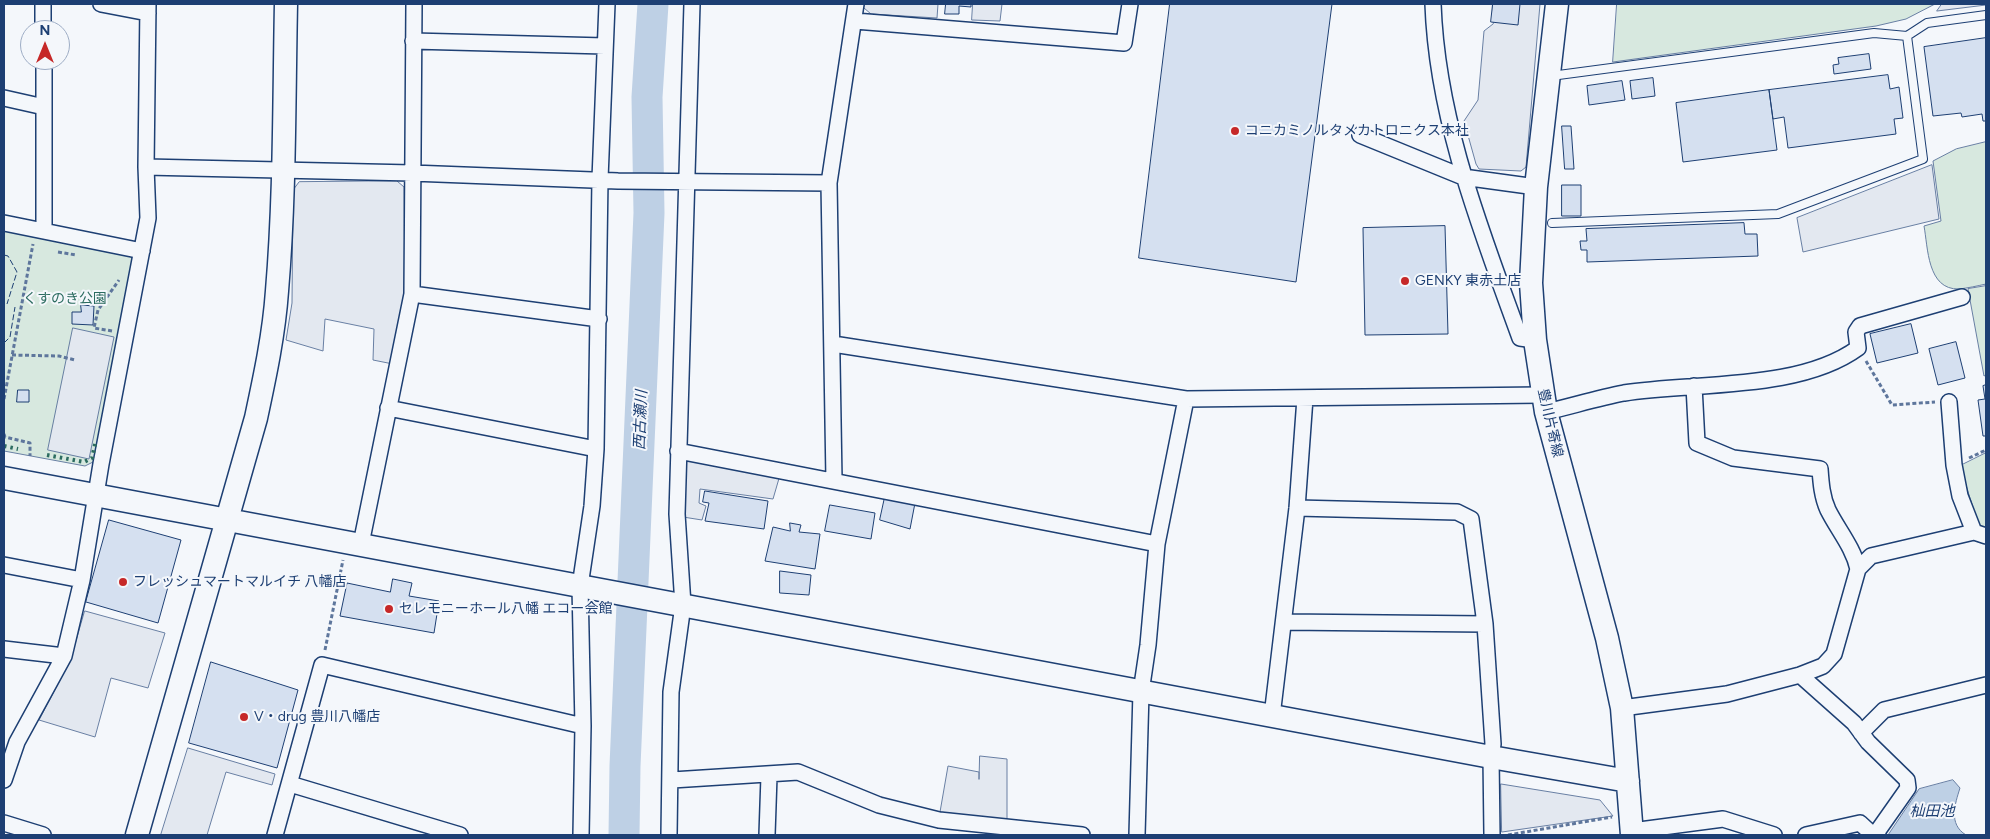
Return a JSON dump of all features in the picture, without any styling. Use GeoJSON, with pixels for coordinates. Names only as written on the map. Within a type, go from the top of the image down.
{"type":"FeatureCollection","features":[{"type":"Feature","properties":{"kind":"street"},"geometry":{"type":"LineString","coordinates":[[43,4],[43,20]]}},
{"type":"Feature","properties":{"kind":"street"},"geometry":{"type":"LineString","coordinates":[[4,780],[10,740],[64,656],[82,580],[101,464],[148,218],[146,168],[148,9],[100,4]]}},
{"type":"Feature","properties":{"kind":"street"},"geometry":{"type":"LineString","coordinates":[[136,835],[256,418],[270,353],[277,292],[283,171],[286,4]]}},
{"type":"Feature","properties":{"kind":"street"},"geometry":{"type":"LineString","coordinates":[[354,543],[388,408],[412,294],[414,4]]}},
{"type":"Feature","properties":{"kind":"street"},"geometry":{"type":"LineString","coordinates":[[581,835],[583,726],[580,586],[592,506],[596,449],[600,179],[607,4]]}},
{"type":"Feature","properties":{"kind":"street"},"geometry":{"type":"LineString","coordinates":[[669,835],[672,780],[671,692],[683,605],[677,514],[692,4]]}},
{"type":"Feature","properties":{"kind":"street"},"geometry":{"type":"LineString","coordinates":[[834,480],[829,183],[855,21],[856,4]]}},
{"type":"Feature","properties":{"kind":"street"},"geometry":{"type":"LineString","coordinates":[[855,21],[1124,42],[1130,4]]}},
{"type":"Feature","properties":{"kind":"street"},"geometry":{"type":"LineString","coordinates":[[1433,4],[1438,64],[1464,177],[1520,338],[1535,340]]}},
{"type":"Feature","properties":{"kind":"street","name":"豊川片寄線"},"geometry":{"type":"LineString","coordinates":[[1557,4],[1536,188],[1531,283],[1535,340],[1544,404],[1607,638],[1622,708],[1631,827]]}},
{"type":"Feature","properties":{"kind":"street"},"geometry":{"type":"LineString","coordinates":[[413,41],[605,46]]}},
{"type":"Feature","properties":{"kind":"street"},"geometry":{"type":"LineString","coordinates":[[44,70],[44,231]]}},
{"type":"Feature","properties":{"kind":"street"},"geometry":{"type":"LineString","coordinates":[[4,98],[44,107]]}},
{"type":"Feature","properties":{"kind":"street"},"geometry":{"type":"LineString","coordinates":[[1360,135],[1464,177],[1536,188]]}},
{"type":"Feature","properties":{"kind":"street"},"geometry":{"type":"LineString","coordinates":[[146,168],[412,173],[618,181],[829,183]]}},
{"type":"Feature","properties":{"kind":"street"},"geometry":{"type":"LineString","coordinates":[[4,223],[142,251]]}},
{"type":"Feature","properties":{"kind":"street"},"geometry":{"type":"LineString","coordinates":[[412,294],[599,319]]}},
{"type":"Feature","properties":{"kind":"street"},"geometry":{"type":"LineString","coordinates":[[833,344],[1186,399],[1305,398],[1544,404],[1624,393],[1788,376],[1846,357],[1858,348],[1856,332],[1860,326],[1962,297]]}},
{"type":"Feature","properties":{"kind":"street"},"geometry":{"type":"LineString","coordinates":[[1622,708],[1728,694],[1800,675],[1823,666],[1834,654],[1858,569],[1856,559],[1828,509],[1822,490],[1820,468],[1733,458],[1697,443],[1694,386]]}},
{"type":"Feature","properties":{"kind":"street"},"geometry":{"type":"LineString","coordinates":[[1272,716],[1297,508],[1305,398]]}},
{"type":"Feature","properties":{"kind":"street"},"geometry":{"type":"LineString","coordinates":[[1137,835],[1141,692],[1148,645],[1157,544],[1186,399]]}},
{"type":"Feature","properties":{"kind":"street"},"geometry":{"type":"LineString","coordinates":[[1858,569],[1871,556],[1980,534],[1960,496],[1954,465],[1949,402]]}},
{"type":"Feature","properties":{"kind":"street"},"geometry":{"type":"LineString","coordinates":[[388,408],[596,449]]}},
{"type":"Feature","properties":{"kind":"street"},"geometry":{"type":"LineString","coordinates":[[678,451],[1157,544]]}},
{"type":"Feature","properties":{"kind":"street"},"geometry":{"type":"LineString","coordinates":[[4,478],[1141,692],[1628,781]]}},
{"type":"Feature","properties":{"kind":"street"},"geometry":{"type":"LineString","coordinates":[[1297,508],[1457,512],[1471,519],[1485,624],[1493,744],[1491,757],[1492,835]]}},
{"type":"Feature","properties":{"kind":"street"},"geometry":{"type":"LineString","coordinates":[[4,565],[82,580]]}},
{"type":"Feature","properties":{"kind":"street"},"geometry":{"type":"LineString","coordinates":[[1284,622],[1485,624]]}},
{"type":"Feature","properties":{"kind":"street"},"geometry":{"type":"LineString","coordinates":[[4,649],[64,656]]}},
{"type":"Feature","properties":{"kind":"street"},"geometry":{"type":"LineString","coordinates":[[275,835],[322,665],[583,726]]}},
{"type":"Feature","properties":{"kind":"street"},"geometry":{"type":"LineString","coordinates":[[1800,675],[1854,723],[1861,733],[1907,780],[1908,788],[1877,832],[1878,835]]}},
{"type":"Feature","properties":{"kind":"street"},"geometry":{"type":"LineString","coordinates":[[1861,733],[1884,710],[1986,685]]}},
{"type":"Feature","properties":{"kind":"street"},"geometry":{"type":"LineString","coordinates":[[672,780],[768,776],[798,772],[879,805],[939,820],[1082,835]]}},
{"type":"Feature","properties":{"kind":"street"},"geometry":{"type":"LineString","coordinates":[[767,835],[768,776]]}},
{"type":"Feature","properties":{"kind":"street"},"geometry":{"type":"LineString","coordinates":[[290,784],[460,835]]}},
{"type":"Feature","properties":{"kind":"street"},"geometry":{"type":"LineString","coordinates":[[1631,827],[1722,819],[1774,835]]}},
{"type":"Feature","properties":{"kind":"street"},"geometry":{"type":"LineString","coordinates":[[4,823],[43,835]]}},
{"type":"Feature","properties":{"kind":"street"},"geometry":{"type":"LineString","coordinates":[[1806,835],[1860,823],[1873,835]]}},
{"type":"Feature","properties":{"kind":"lane"},"geometry":{"type":"LineString","coordinates":[[1549,76],[1874,33],[1907,36],[1927,23],[1986,15]]}},
{"type":"Feature","properties":{"kind":"lane"},"geometry":{"type":"LineString","coordinates":[[1552,223],[1778,214],[1923,160],[1907,36]]}},
{"type":"Feature","properties":{"kind":"path"},"geometry":{"type":"LineString","coordinates":[[4,399],[33,244],[41,246]]}},
{"type":"Feature","properties":{"kind":"path"},"geometry":{"type":"LineString","coordinates":[[50,249],[67,255],[86,256]]}},
{"type":"Feature","properties":{"kind":"path"},"geometry":{"type":"LineString","coordinates":[[121,333],[94,328],[98,310],[123,272]]}},
{"type":"Feature","properties":{"kind":"path"},"geometry":{"type":"LineString","coordinates":[[1858,348],[1892,405],[1949,402]]}},
{"type":"Feature","properties":{"kind":"path"},"geometry":{"type":"LineString","coordinates":[[12,355],[60,356],[75,360]]}},
{"type":"Feature","properties":{"kind":"path"},"geometry":{"type":"LineString","coordinates":[[4,436],[30,443],[30,456]]}},
{"type":"Feature","properties":{"kind":"path"},"geometry":{"type":"LineString","coordinates":[[322,665],[354,543]]}},
{"type":"Feature","properties":{"kind":"path"},"geometry":{"type":"LineString","coordinates":[[1504,835],[1631,827]]}},
{"type":"Feature","properties":{"kind":"green space"},"geometry":{"type":"Polygon","coordinates":[[[1617,4],[1935,4],[1906,19],[1876,26],[1613,62],[1617,4]]]}},
{"type":"Feature","properties":{"kind":"green space"},"geometry":{"type":"Polygon","coordinates":[[[1986,142],[1986,284],[1959,289],[1948,287],[1941,283],[1931,266],[1924,226],[1941,221],[1933,161],[1956,149],[1986,142]]]}},
{"type":"Feature","properties":{"kind":"green space","name":"くすのき公園"},"geometry":{"type":"Polygon","coordinates":[[[4,224],[132,250],[136,258],[95,461],[85,466],[4,451],[4,224]]]}},
{"type":"Feature","properties":{"kind":"green space"},"geometry":{"type":"Polygon","coordinates":[[[1986,286],[1986,375],[1984,376],[1968,289],[1986,286]]]}},
{"type":"Feature","properties":{"kind":"green space"},"geometry":{"type":"Polygon","coordinates":[[[1986,453],[1986,529],[1979,527],[1960,466],[1986,453]]]}},
{"type":"Feature","properties":{"kind":"shaded area"},"geometry":{"type":"Polygon","coordinates":[[[865,4],[938,4],[937,18],[871,14],[864,8],[865,4]]]}},
{"type":"Feature","properties":{"kind":"shaded area"},"geometry":{"type":"Polygon","coordinates":[[[973,4],[1002,4],[1000,21],[972,20],[973,4]]]}},
{"type":"Feature","properties":{"kind":"shaded area"},"geometry":{"type":"Polygon","coordinates":[[[1493,4],[1540,4],[1526,167],[1521,171],[1479,169],[1464,121],[1478,100],[1484,31],[1493,24],[1493,4]]]}},
{"type":"Feature","properties":{"kind":"shaded area"},"geometry":{"type":"Polygon","coordinates":[[[1942,4],[1986,4],[1986,5],[1937,11],[1942,4]]]}},
{"type":"Feature","properties":{"kind":"shaded area"},"geometry":{"type":"Polygon","coordinates":[[[1932,165],[1939,219],[1803,252],[1797,218],[1932,165]]]}},
{"type":"Feature","properties":{"kind":"shaded area"},"geometry":{"type":"Polygon","coordinates":[[[397,181],[404,187],[405,290],[393,364],[373,360],[374,329],[325,319],[323,351],[286,340],[292,303],[293,190],[299,182],[397,181]]]}},
{"type":"Feature","properties":{"kind":"shaded area"},"geometry":{"type":"Polygon","coordinates":[[[73,328],[114,337],[89,459],[48,450],[73,328]]]}},
{"type":"Feature","properties":{"kind":"shaded area"},"geometry":{"type":"Polygon","coordinates":[[[683,459],[780,475],[773,499],[700,489],[699,503],[706,506],[702,520],[683,517],[683,459]]]}},
{"type":"Feature","properties":{"kind":"shaded area"},"geometry":{"type":"Polygon","coordinates":[[[85,611],[165,633],[148,688],[111,678],[95,737],[39,720],[70,661],[85,611]]]}},
{"type":"Feature","properties":{"kind":"shaded area"},"geometry":{"type":"Polygon","coordinates":[[[188,748],[275,774],[272,785],[226,772],[207,835],[161,835],[188,748]]]}},
{"type":"Feature","properties":{"kind":"shaded area"},"geometry":{"type":"Polygon","coordinates":[[[980,756],[1007,759],[1007,820],[940,812],[948,766],[979,772],[979,779],[980,756]]]}},
{"type":"Feature","properties":{"kind":"shaded area"},"geometry":{"type":"Polygon","coordinates":[[[1501,784],[1600,800],[1613,816],[1502,832],[1501,784]]]}},
{"type":"Feature","properties":{"kind":"water","name":"杣田池"},"geometry":{"type":"Polygon","coordinates":[[[1953,780],[1960,788],[1954,813],[1955,820],[1960,830],[1966,835],[1888,835],[1919,789],[1953,780]]]}},
{"type":"Feature","properties":{"kind":"building"},"geometry":{"type":"Polygon","coordinates":[[[946,4],[971,4],[971,7],[959,6],[959,14],[945,14],[946,4]]]}},
{"type":"Feature","properties":{"kind":"building","name":"コニカミノルタメカトロニクス本社"},"geometry":{"type":"Polygon","coordinates":[[[1170,4],[1332,4],[1296,282],[1139,258],[1170,4]]]}},
{"type":"Feature","properties":{"kind":"building"},"geometry":{"type":"Polygon","coordinates":[[[1493,4],[1520,4],[1518,25],[1491,22],[1493,4]]]}},
{"type":"Feature","properties":{"kind":"building"},"geometry":{"type":"Polygon","coordinates":[[[1986,38],[1986,121],[1983,121],[1982,114],[1962,117],[1961,113],[1933,116],[1924,47],[1986,38]]]}},
{"type":"Feature","properties":{"kind":"building"},"geometry":{"type":"Polygon","coordinates":[[[1869,54],[1871,69],[1834,74],[1833,65],[1839,64],[1838,58],[1869,54]]]}},
{"type":"Feature","properties":{"kind":"building"},"geometry":{"type":"Polygon","coordinates":[[[1888,75],[1890,89],[1899,87],[1903,118],[1894,119],[1896,134],[1788,148],[1784,117],[1773,119],[1769,90],[1888,75]]]}},
{"type":"Feature","properties":{"kind":"building"},"geometry":{"type":"Polygon","coordinates":[[[1653,78],[1655,96],[1632,99],[1630,81],[1653,78]]]}},
{"type":"Feature","properties":{"kind":"building"},"geometry":{"type":"Polygon","coordinates":[[[1622,81],[1625,100],[1589,105],[1587,86],[1622,81]]]}},
{"type":"Feature","properties":{"kind":"building"},"geometry":{"type":"Polygon","coordinates":[[[1769,90],[1777,150],[1683,162],[1676,103],[1769,90]]]}},
{"type":"Feature","properties":{"kind":"building"},"geometry":{"type":"Polygon","coordinates":[[[1562,126],[1571,126],[1574,169],[1565,169],[1562,126]]]}},
{"type":"Feature","properties":{"kind":"building"},"geometry":{"type":"Polygon","coordinates":[[[1562,185],[1581,185],[1581,216],[1562,216],[1562,185]]]}},
{"type":"Feature","properties":{"kind":"building"},"geometry":{"type":"Polygon","coordinates":[[[1744,223],[1745,234],[1757,234],[1758,256],[1587,262],[1587,250],[1581,250],[1580,241],[1587,241],[1586,229],[1744,223]]]}},
{"type":"Feature","properties":{"kind":"building","name":"GENKY 東赤土店"},"geometry":{"type":"Polygon","coordinates":[[[1445,226],[1448,334],[1365,335],[1363,228],[1445,226]]]}},
{"type":"Feature","properties":{"kind":"building"},"geometry":{"type":"Polygon","coordinates":[[[81,305],[94,306],[93,325],[72,324],[72,312],[81,312],[81,305]]]}},
{"type":"Feature","properties":{"kind":"building"},"geometry":{"type":"Polygon","coordinates":[[[1911,324],[1918,353],[1877,363],[1870,334],[1911,324]]]}},
{"type":"Feature","properties":{"kind":"building"},"geometry":{"type":"Polygon","coordinates":[[[1956,342],[1965,378],[1938,385],[1929,349],[1956,342]]]}},
{"type":"Feature","properties":{"kind":"building"},"geometry":{"type":"Polygon","coordinates":[[[1986,385],[1986,436],[1983,436],[1978,400],[1985,399],[1983,386],[1986,385]]]}},
{"type":"Feature","properties":{"kind":"building"},"geometry":{"type":"Polygon","coordinates":[[[18,390],[29,390],[29,402],[17,402],[18,390]]]}},
{"type":"Feature","properties":{"kind":"building"},"geometry":{"type":"Polygon","coordinates":[[[705,491],[768,501],[764,529],[705,521],[709,503],[703,502],[705,491]]]}},
{"type":"Feature","properties":{"kind":"building"},"geometry":{"type":"Polygon","coordinates":[[[885,497],[915,503],[910,529],[880,520],[885,497]]]}},
{"type":"Feature","properties":{"kind":"building"},"geometry":{"type":"Polygon","coordinates":[[[830,505],[875,513],[871,539],[825,531],[830,505]]]}},
{"type":"Feature","properties":{"kind":"building"},"geometry":{"type":"Polygon","coordinates":[[[109,520],[181,540],[158,623],[86,602],[109,520]]]}},
{"type":"Feature","properties":{"kind":"building"},"geometry":{"type":"Polygon","coordinates":[[[790,523],[801,525],[799,532],[820,534],[815,569],[765,561],[773,527],[790,531],[790,523]]]}},
{"type":"Feature","properties":{"kind":"building"},"geometry":{"type":"Polygon","coordinates":[[[780,571],[811,575],[809,595],[780,593],[780,571]]]}},
{"type":"Feature","properties":{"kind":"building","name":"セレモニーホール八幡 エコー会館"},"geometry":{"type":"Polygon","coordinates":[[[393,579],[412,583],[409,596],[439,601],[434,633],[340,616],[347,583],[390,592],[393,579]]]}},
{"type":"Feature","properties":{"kind":"building","name":"V・drug 豊川八幡店"},"geometry":{"type":"Polygon","coordinates":[[[211,662],[298,690],[277,768],[189,743],[211,662]]]}},
{"type":"Feature","properties":{"kind":"waterway","name":"西古瀬川"},"geometry":{"type":"LineString","coordinates":[[624,835],[625,766],[649,213],[647,97],[653,4]]}},
{"type":"Feature","properties":{"kind":"hedge"},"geometry":{"type":"LineString","coordinates":[[47,455],[84,462],[92,458],[96,440]]}},
{"type":"Feature","properties":{"kind":"hedge"},"geometry":{"type":"LineString","coordinates":[[4,446],[18,449]]}},
{"type":"Feature","properties":{"kind":"fence"},"geometry":{"type":"LineString","coordinates":[[4,255],[8,256],[17,272],[7,304]]}},
{"type":"Feature","properties":{"kind":"fence"},"geometry":{"type":"LineString","coordinates":[[4,343],[10,337],[15,307]]}},
{"type":"Feature","properties":{"kind":"place","name":"コニカミノルタメカトロニクス本社"},"geometry":{"type":"Point","coordinates":[1235,131]}},
{"type":"Feature","properties":{"kind":"place","name":"GENKY 東赤土店"},"geometry":{"type":"Point","coordinates":[1405,281]}},
{"type":"Feature","properties":{"kind":"place","name":"フレッシュマートマルイチ 八幡店"},"geometry":{"type":"Point","coordinates":[123,582]}},
{"type":"Feature","properties":{"kind":"place","name":"セレモニーホール八幡 エコー会館"},"geometry":{"type":"Point","coordinates":[389,609]}},
{"type":"Feature","properties":{"kind":"place","name":"V・drug 豊川八幡店"},"geometry":{"type":"Point","coordinates":[244,717]}}]}
